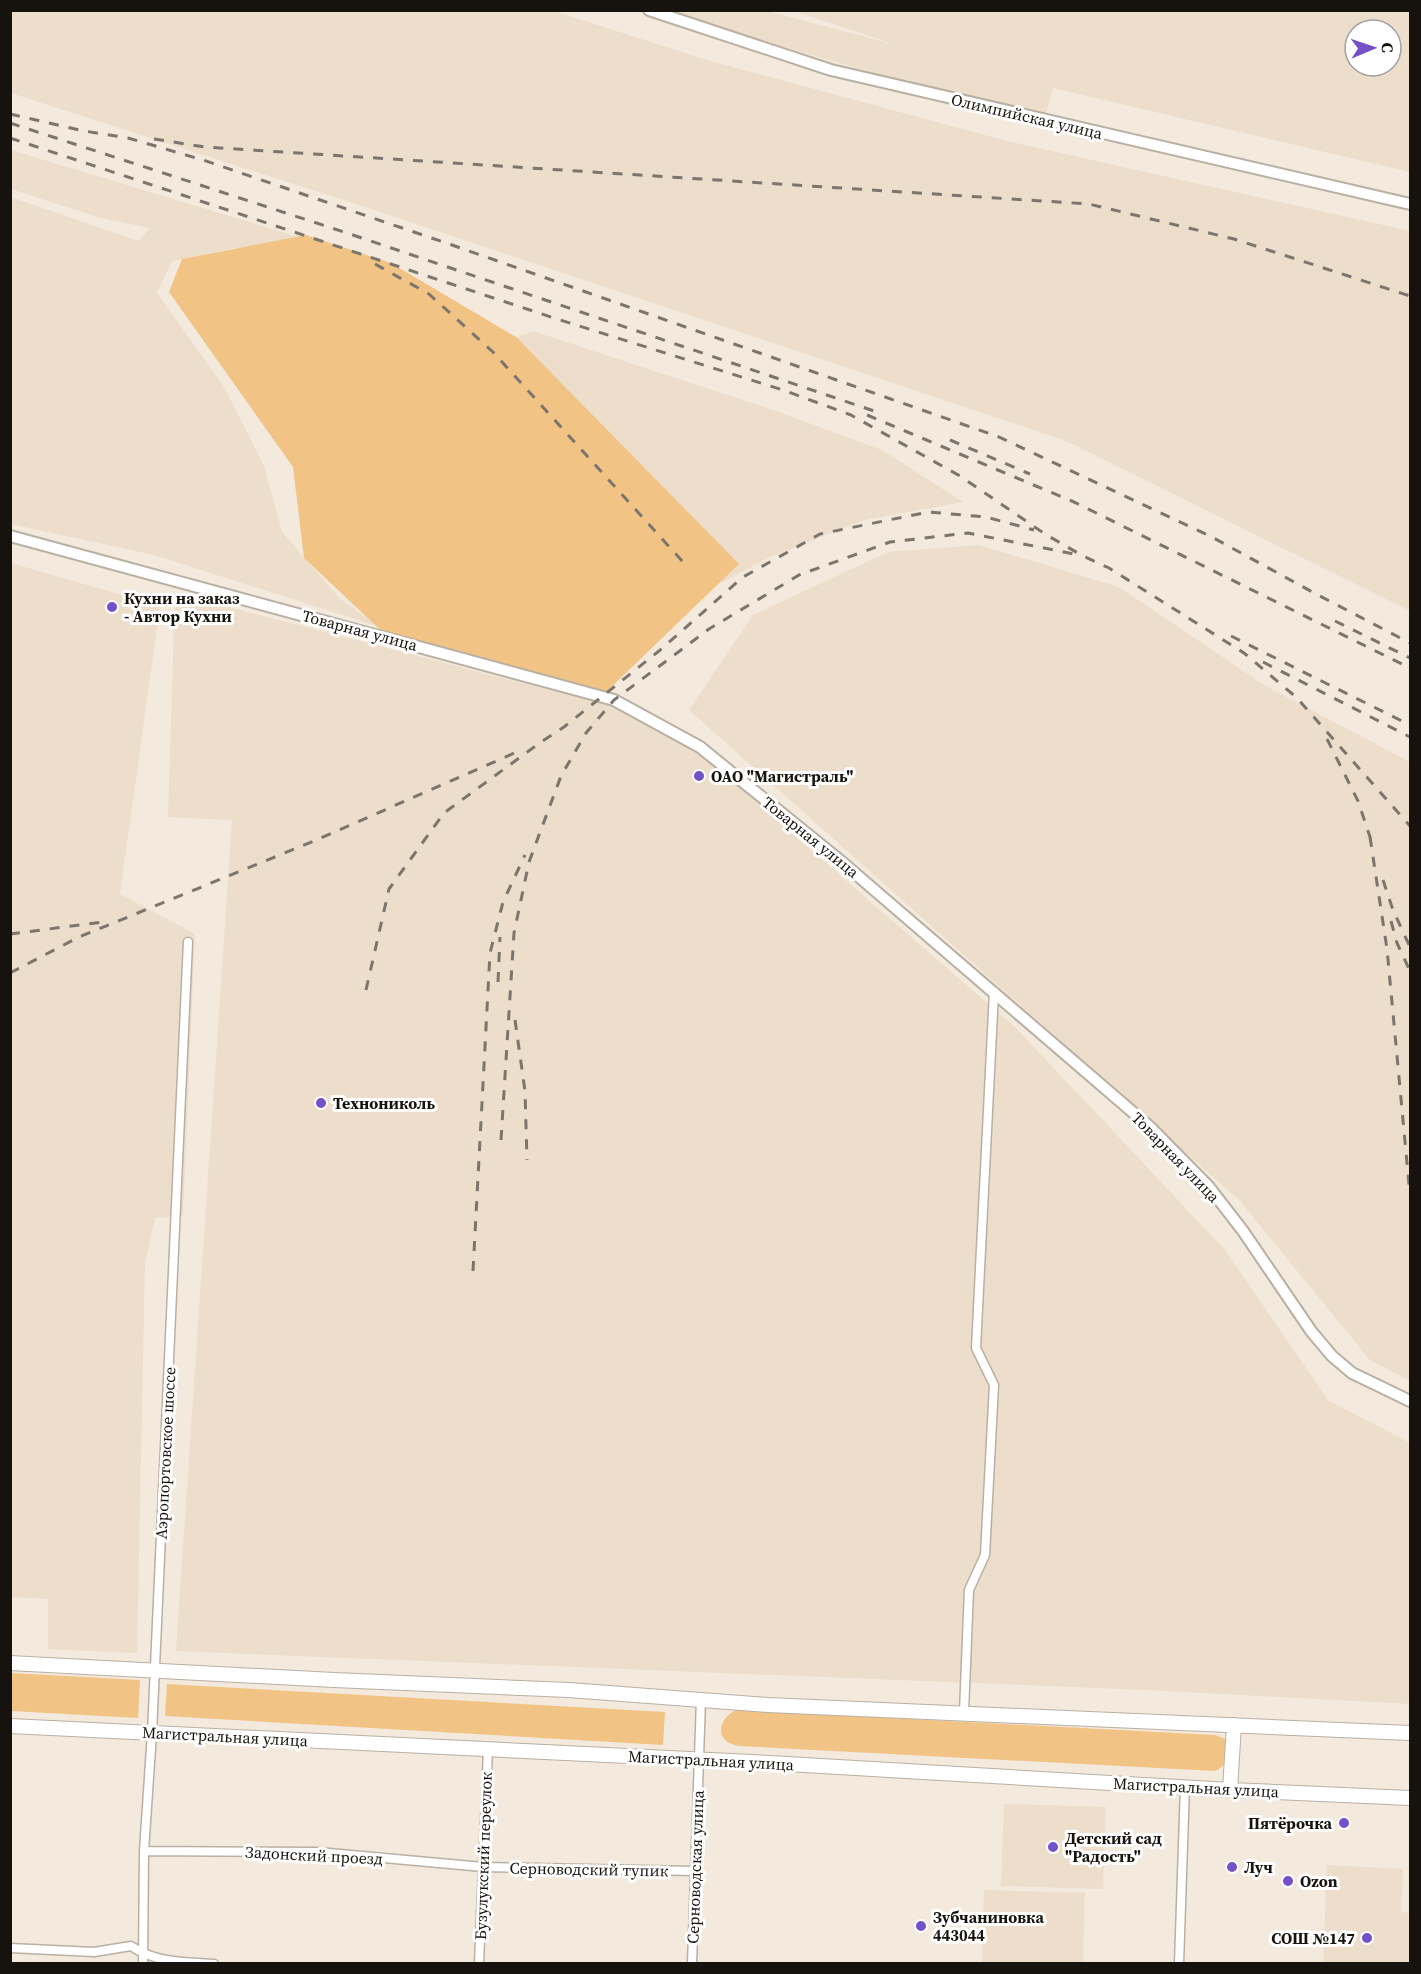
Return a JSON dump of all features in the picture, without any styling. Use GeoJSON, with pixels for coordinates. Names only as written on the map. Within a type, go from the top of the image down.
{"type":"FeatureCollection","features":[{"type":"Feature","properties":{"kind":"main road"},"geometry":{"type":"LineString","coordinates":[[10,1663],[569,1690],[768,1705],[1410,1733]]}},
{"type":"Feature","properties":{"kind":"main road"},"geometry":{"type":"LineString","coordinates":[[1230,1790],[1234,1725]]}},
{"type":"Feature","properties":{"kind":"main road","name":"Магистральная улица"},"geometry":{"type":"LineString","coordinates":[[10,1726],[699,1759],[1230,1790],[1410,1798]]}},
{"type":"Feature","properties":{"kind":"street","name":"Олимпийская улица"},"geometry":{"type":"LineString","coordinates":[[649,10],[831,70],[1410,204]]}},
{"type":"Feature","properties":{"kind":"street","name":"Товарная улица"},"geometry":{"type":"LineString","coordinates":[[10,536],[614,700],[700,747],[843,863],[1150,1127],[1209,1187],[1243,1231],[1311,1331],[1332,1356],[1352,1373],[1410,1401]]}},
{"type":"Feature","properties":{"kind":"street","name":"Аэропортовское шоссе"},"geometry":{"type":"LineString","coordinates":[[143,1964],[144,1851],[152,1733],[188,942]]}},
{"type":"Feature","properties":{"kind":"street"},"geometry":{"type":"LineString","coordinates":[[964,1712],[969,1590],[985,1555],[994,1385],[976,1348],[994,992]]}},
{"type":"Feature","properties":{"kind":"street","name":"Серноводская улица"},"geometry":{"type":"LineString","coordinates":[[692,1964],[701,1699]]}},
{"type":"Feature","properties":{"kind":"street","name":"Бузулукский переулок"},"geometry":{"type":"LineString","coordinates":[[479,1964],[488,1749]]}},
{"type":"Feature","properties":{"kind":"street"},"geometry":{"type":"LineString","coordinates":[[1179,1964],[1185,1786]]}},
{"type":"Feature","properties":{"kind":"street","name":"Задонский проезд"},"geometry":{"type":"LineString","coordinates":[[144,1851],[318,1852],[483,1867]]}},
{"type":"Feature","properties":{"kind":"street","name":"Серноводский тупик"},"geometry":{"type":"LineString","coordinates":[[483,1867],[695,1870]]}},
{"type":"Feature","properties":{"kind":"street"},"geometry":{"type":"LineString","coordinates":[[10,1948],[94,1952],[131,1947],[142,1954],[163,1961],[214,1964]]}},
{"type":"Feature","properties":{"kind":"shaded area"},"geometry":{"type":"Polygon","coordinates":[[[11,10],[554,11],[707,60],[1003,140],[1410,231],[1410,611],[1066,441],[371,209],[11,93],[11,10]]]}},
{"type":"Feature","properties":{"kind":"shaded area"},"geometry":{"type":"Polygon","coordinates":[[[661,11],[767,11],[896,45],[794,11],[1410,11],[1410,172],[1053,88],[1046,114],[908,83],[661,11]]]}},
{"type":"Feature","properties":{"kind":"shaded area"},"geometry":{"type":"Polygon","coordinates":[[[11,150],[302,238],[172,261],[157,293],[224,387],[264,466],[282,532],[340,599],[380,627],[154,555],[11,524],[10,197],[139,241],[150,228],[101,218],[11,189],[11,150]]]}},
{"type":"Feature","properties":{"kind":"shaded area"},"geometry":{"type":"Polygon","coordinates":[[[306,235],[391,263],[516,337],[739,564],[602,696],[390,639],[304,558],[293,467],[169,292],[182,259],[306,235]]]}},
{"type":"Feature","properties":{"kind":"shaded area"},"geometry":{"type":"Polygon","coordinates":[[[533,331],[776,411],[882,450],[963,502],[864,520],[768,558],[721,583],[604,462],[507,341],[533,331]]]}},
{"type":"Feature","properties":{"kind":"shaded area"},"geometry":{"type":"Polygon","coordinates":[[[979,545],[1119,587],[1264,685],[1410,762],[1410,1381],[1370,1360],[1240,1201],[689,710],[753,615],[888,552],[979,545]]]}},
{"type":"Feature","properties":{"kind":"shaded area"},"geometry":{"type":"Polygon","coordinates":[[[11,563],[160,606],[120,894],[195,934],[183,1216],[155,1218],[145,1263],[137,1653],[48,1649],[48,1599],[11,1597],[11,563]]]}},
{"type":"Feature","properties":{"kind":"shaded area"},"geometry":{"type":"Polygon","coordinates":[[[175,593],[618,708],[697,751],[1017,1029],[1225,1250],[1328,1400],[1410,1443],[1410,1704],[1146,1690],[176,1651],[232,820],[168,817],[175,593]]]}},
{"type":"Feature","properties":{"kind":"shaded area"},"geometry":{"type":"Polygon","coordinates":[[[11,1673],[140,1680],[138,1718],[11,1711],[11,1673]]]}},
{"type":"Feature","properties":{"kind":"shaded area"},"geometry":{"type":"Polygon","coordinates":[[[167,1684],[665,1712],[663,1745],[165,1716],[167,1684]]]}},
{"type":"Feature","properties":{"kind":"shaded area"},"geometry":{"type":"Polygon","coordinates":[[[736,1710],[1215,1735],[1225,1739],[1228,1758],[1215,1771],[739,1746],[726,1741],[721,1731],[725,1719],[736,1710]]]}},
{"type":"Feature","properties":{"kind":"shaded area","name":"Детский сад \"Радость\""},"geometry":{"type":"Polygon","coordinates":[[[1004,1804],[1106,1807],[1103,1889],[1001,1886],[1004,1804]]]}},
{"type":"Feature","properties":{"kind":"shaded area","name":"СОШ №147"},"geometry":{"type":"Polygon","coordinates":[[[1327,1865],[1403,1869],[1401,1912],[1410,1913],[1410,1963],[1323,1963],[1327,1865]]]}},
{"type":"Feature","properties":{"kind":"shaded area"},"geometry":{"type":"Polygon","coordinates":[[[984,1890],[1085,1893],[1083,1963],[982,1963],[984,1890]]]}},
{"type":"Feature","properties":{"kind":"railway"},"geometry":{"type":"LineString","coordinates":[[10,114],[84,131],[128,138],[203,160],[999,437],[1210,536],[1410,643]]}},
{"type":"Feature","properties":{"kind":"railway"},"geometry":{"type":"LineString","coordinates":[[10,123],[344,232],[880,413]]}},
{"type":"Feature","properties":{"kind":"railway"},"geometry":{"type":"LineString","coordinates":[[10,138],[554,318],[783,390],[851,415],[960,476],[1045,534],[1109,568],[1244,653],[1296,697],[1410,826]]}},
{"type":"Feature","properties":{"kind":"railway"},"geometry":{"type":"LineString","coordinates":[[154,139],[205,147],[1089,204],[1234,239],[1410,296]]}},
{"type":"Feature","properties":{"kind":"railway"},"geometry":{"type":"LineString","coordinates":[[375,264],[429,294],[493,352],[683,562]]}},
{"type":"Feature","properties":{"kind":"railway"},"geometry":{"type":"LineString","coordinates":[[867,415],[1074,502],[1410,668]]}},
{"type":"Feature","properties":{"kind":"railway"},"geometry":{"type":"LineString","coordinates":[[950,440],[1030,474]]}},
{"type":"Feature","properties":{"kind":"railway"},"geometry":{"type":"LineString","coordinates":[[366,990],[389,889],[444,813],[564,727],[659,651],[743,577],[820,534],[928,512],[986,517],[1034,530]]}},
{"type":"Feature","properties":{"kind":"railway"},"geometry":{"type":"LineString","coordinates":[[501,1140],[514,933],[529,862],[561,776],[586,733],[614,700],[709,629],[799,575],[890,542],[968,533],[1074,554]]}},
{"type":"Feature","properties":{"kind":"railway"},"geometry":{"type":"LineString","coordinates":[[1335,621],[1410,658]]}},
{"type":"Feature","properties":{"kind":"railway"},"geometry":{"type":"LineString","coordinates":[[1231,636],[1410,725]]}},
{"type":"Feature","properties":{"kind":"railway"},"geometry":{"type":"LineString","coordinates":[[1263,662],[1410,737]]}},
{"type":"Feature","properties":{"kind":"railway"},"geometry":{"type":"LineString","coordinates":[[1327,739],[1358,801],[1372,843]]}},
{"type":"Feature","properties":{"kind":"railway"},"geometry":{"type":"LineString","coordinates":[[10,973],[79,937],[314,841],[519,751]]}},
{"type":"Feature","properties":{"kind":"railway"},"geometry":{"type":"LineString","coordinates":[[1370,837],[1387,949],[1410,1195]]}},
{"type":"Feature","properties":{"kind":"railway"},"geometry":{"type":"LineString","coordinates":[[473,1271],[490,953],[503,902],[525,855]]}},
{"type":"Feature","properties":{"kind":"railway"},"geometry":{"type":"LineString","coordinates":[[1383,880],[1393,910],[1410,947]]}},
{"type":"Feature","properties":{"kind":"railway"},"geometry":{"type":"LineString","coordinates":[[1391,921],[1397,943],[1410,971]]}},
{"type":"Feature","properties":{"kind":"railway"},"geometry":{"type":"LineString","coordinates":[[10,934],[103,922]]}},
{"type":"Feature","properties":{"kind":"railway"},"geometry":{"type":"LineString","coordinates":[[498,982],[500,937]]}},
{"type":"Feature","properties":{"kind":"railway"},"geometry":{"type":"LineString","coordinates":[[515,1020],[525,1091],[527,1160]]}},
{"type":"Feature","properties":{"kind":"place","name":"Кухни на заказ - Автор Кухни"},"geometry":{"type":"Point","coordinates":[112,607]}},
{"type":"Feature","properties":{"kind":"place","name":"ОАО \"Магистраль\""},"geometry":{"type":"Point","coordinates":[699,776]}},
{"type":"Feature","properties":{"kind":"place","name":"Технониколь"},"geometry":{"type":"Point","coordinates":[321,1103]}},
{"type":"Feature","properties":{"kind":"place","name":"Пятёрочка"},"geometry":{"type":"Point","coordinates":[1344,1823]}},
{"type":"Feature","properties":{"kind":"place","name":"Детский сад \"Радость\""},"geometry":{"type":"Point","coordinates":[1053,1847]}},
{"type":"Feature","properties":{"kind":"place","name":"Луч"},"geometry":{"type":"Point","coordinates":[1232,1867]}},
{"type":"Feature","properties":{"kind":"place","name":"Ozon"},"geometry":{"type":"Point","coordinates":[1288,1881]}},
{"type":"Feature","properties":{"kind":"place","name":"Зубчаниновка 443044"},"geometry":{"type":"Point","coordinates":[921,1926]}},
{"type":"Feature","properties":{"kind":"place","name":"СОШ №147"},"geometry":{"type":"Point","coordinates":[1367,1938]}}]}
